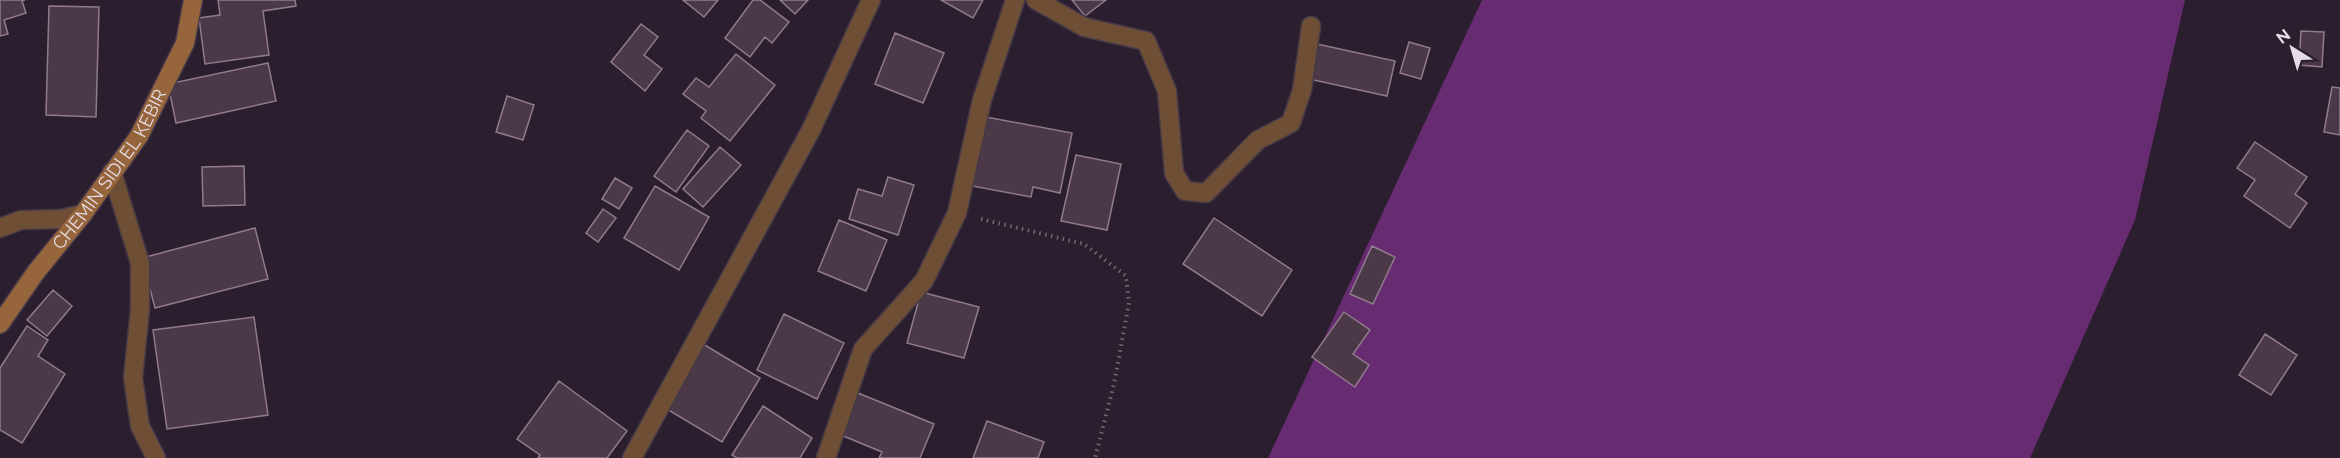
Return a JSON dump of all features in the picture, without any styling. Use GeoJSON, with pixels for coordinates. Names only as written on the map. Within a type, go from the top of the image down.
{"type":"FeatureCollection","features":[{"type":"Feature","properties":{"kind":"street","name":"CHEMIN SIDI EL KEBIR"},"geometry":{"type":"LineString","coordinates":[[0,324],[36,272],[83,214],[139,136],[185,43],[193,0]]}},
{"type":"Feature","properties":{"kind":"street"},"geometry":{"type":"LineString","coordinates":[[632,458],[811,130],[871,0]]}},
{"type":"Feature","properties":{"kind":"street"},"geometry":{"type":"LineString","coordinates":[[826,458],[863,349],[924,281],[957,213],[982,100],[1015,0]]}},
{"type":"Feature","properties":{"kind":"street"},"geometry":{"type":"LineString","coordinates":[[1036,0],[1084,27],[1146,40],[1167,91],[1174,173],[1185,191],[1206,193],[1258,140],[1291,123],[1302,90],[1311,26]]}},
{"type":"Feature","properties":{"kind":"street"},"geometry":{"type":"LineString","coordinates":[[112,172],[140,263],[140,309],[133,378],[140,426],[156,458]]}},
{"type":"Feature","properties":{"kind":"street"},"geometry":{"type":"LineString","coordinates":[[0,228],[21,220],[61,219],[83,214]]}},
{"type":"Feature","properties":{"kind":"path"},"geometry":{"type":"LineString","coordinates":[[957,213],[1084,244],[1126,276],[1129,303],[1114,384],[1095,458]]}},
{"type":"Feature","properties":{"kind":"shaded area"},"geometry":{"type":"Polygon","coordinates":[[[1482,0],[2185,0],[2135,220],[2030,458],[1268,458],[1482,0]]]}},
{"type":"Feature","properties":{"kind":"building"},"geometry":{"type":"Polygon","coordinates":[[[0,0],[25,0],[22,1],[26,13],[4,20],[8,34],[0,36],[0,0]]]}},
{"type":"Feature","properties":{"kind":"building"},"geometry":{"type":"Polygon","coordinates":[[[218,0],[295,0],[296,6],[263,11],[269,55],[205,64],[199,18],[220,15],[218,0]]]}},
{"type":"Feature","properties":{"kind":"building"},"geometry":{"type":"Polygon","coordinates":[[[683,0],[718,0],[704,17],[683,0]]]}},
{"type":"Feature","properties":{"kind":"building"},"geometry":{"type":"Polygon","coordinates":[[[753,0],[760,0],[789,22],[772,43],[765,37],[750,57],[725,38],[753,0]]]}},
{"type":"Feature","properties":{"kind":"building"},"geometry":{"type":"Polygon","coordinates":[[[780,0],[808,0],[795,14],[780,0]]]}},
{"type":"Feature","properties":{"kind":"building"},"geometry":{"type":"Polygon","coordinates":[[[941,0],[983,0],[973,18],[941,0]]]}},
{"type":"Feature","properties":{"kind":"building"},"geometry":{"type":"Polygon","coordinates":[[[1072,0],[1106,0],[1085,16],[1072,0]]]}},
{"type":"Feature","properties":{"kind":"building"},"geometry":{"type":"Polygon","coordinates":[[[49,6],[99,7],[96,117],[46,115],[49,6]]]}},
{"type":"Feature","properties":{"kind":"building"},"geometry":{"type":"Polygon","coordinates":[[[641,24],[658,37],[644,55],[662,69],[645,91],[611,62],[641,24]]]}},
{"type":"Feature","properties":{"kind":"building"},"geometry":{"type":"Polygon","coordinates":[[[2301,31],[2324,32],[2322,67],[2299,65],[2301,31]]]}},
{"type":"Feature","properties":{"kind":"building"},"geometry":{"type":"Polygon","coordinates":[[[895,33],[944,53],[923,103],[875,84],[895,33]]]}},
{"type":"Feature","properties":{"kind":"building"},"geometry":{"type":"Polygon","coordinates":[[[1409,42],[1430,48],[1421,79],[1400,73],[1409,42]]]}},
{"type":"Feature","properties":{"kind":"building"},"geometry":{"type":"Polygon","coordinates":[[[1317,44],[1395,61],[1387,96],[1309,79],[1317,44]]]}},
{"type":"Feature","properties":{"kind":"building"},"geometry":{"type":"Polygon","coordinates":[[[736,54],[775,85],[730,141],[701,118],[706,111],[683,94],[696,78],[709,87],[736,54]]]}},
{"type":"Feature","properties":{"kind":"building"},"geometry":{"type":"Polygon","coordinates":[[[268,63],[276,101],[176,123],[168,84],[268,63]]]}},
{"type":"Feature","properties":{"kind":"building"},"geometry":{"type":"Polygon","coordinates":[[[2332,87],[2340,88],[2340,135],[2324,132],[2332,87]]]}},
{"type":"Feature","properties":{"kind":"building"},"geometry":{"type":"Polygon","coordinates":[[[507,96],[534,105],[523,140],[496,132],[507,96]]]}},
{"type":"Feature","properties":{"kind":"building"},"geometry":{"type":"Polygon","coordinates":[[[986,117],[1072,133],[1060,193],[1033,187],[1031,197],[972,186],[986,117]]]}},
{"type":"Feature","properties":{"kind":"building"},"geometry":{"type":"Polygon","coordinates":[[[687,130],[709,146],[676,192],[654,176],[687,130]]]}},
{"type":"Feature","properties":{"kind":"building"},"geometry":{"type":"Polygon","coordinates":[[[2255,142],[2307,177],[2295,194],[2307,203],[2290,228],[2244,196],[2255,180],[2237,168],[2255,142]]]}},
{"type":"Feature","properties":{"kind":"building"},"geometry":{"type":"Polygon","coordinates":[[[720,147],[741,165],[703,207],[683,189],[720,147]]]}},
{"type":"Feature","properties":{"kind":"building"},"geometry":{"type":"Polygon","coordinates":[[[1076,155],[1121,164],[1107,230],[1061,221],[1076,155]]]}},
{"type":"Feature","properties":{"kind":"building"},"geometry":{"type":"Polygon","coordinates":[[[244,166],[245,205],[203,206],[202,167],[244,166]]]}},
{"type":"Feature","properties":{"kind":"building"},"geometry":{"type":"Polygon","coordinates":[[[888,177],[914,185],[898,235],[849,219],[858,189],[882,196],[888,177]]]}},
{"type":"Feature","properties":{"kind":"building"},"geometry":{"type":"Polygon","coordinates":[[[615,178],[632,188],[619,209],[602,199],[615,178]]]}},
{"type":"Feature","properties":{"kind":"building"},"geometry":{"type":"Polygon","coordinates":[[[655,186],[709,217],[679,270],[624,238],[655,186]]]}},
{"type":"Feature","properties":{"kind":"building"},"geometry":{"type":"Polygon","coordinates":[[[603,209],[616,218],[598,242],[586,233],[603,209]]]}},
{"type":"Feature","properties":{"kind":"building"},"geometry":{"type":"Polygon","coordinates":[[[1214,218],[1292,270],[1262,316],[1183,264],[1214,218]]]}},
{"type":"Feature","properties":{"kind":"building"},"geometry":{"type":"Polygon","coordinates":[[[839,220],[887,240],[866,291],[818,271],[839,220]]]}},
{"type":"Feature","properties":{"kind":"building"},"geometry":{"type":"Polygon","coordinates":[[[255,228],[268,279],[155,308],[142,258],[255,228]]]}},
{"type":"Feature","properties":{"kind":"building"},"geometry":{"type":"Polygon","coordinates":[[[1372,246],[1395,257],[1373,304],[1350,294],[1372,246]]]}},
{"type":"Feature","properties":{"kind":"building"},"geometry":{"type":"Polygon","coordinates":[[[53,290],[72,306],[47,336],[27,320],[53,290]]]}},
{"type":"Feature","properties":{"kind":"building"},"geometry":{"type":"Polygon","coordinates":[[[921,292],[979,307],[964,358],[907,343],[921,292]]]}},
{"type":"Feature","properties":{"kind":"building"},"geometry":{"type":"Polygon","coordinates":[[[1344,312],[1370,330],[1353,354],[1369,365],[1355,387],[1312,357],[1344,312]]]}},
{"type":"Feature","properties":{"kind":"building"},"geometry":{"type":"Polygon","coordinates":[[[784,314],[844,343],[817,399],[757,370],[784,314]]]}},
{"type":"Feature","properties":{"kind":"building"},"geometry":{"type":"Polygon","coordinates":[[[254,317],[268,415],[167,429],[153,330],[254,317]]]}},
{"type":"Feature","properties":{"kind":"building"},"geometry":{"type":"Polygon","coordinates":[[[27,326],[48,340],[38,356],[65,374],[22,443],[0,430],[0,368],[27,326]]]}},
{"type":"Feature","properties":{"kind":"building"},"geometry":{"type":"Polygon","coordinates":[[[2265,334],[2297,355],[2271,395],[2239,375],[2265,334]]]}},
{"type":"Feature","properties":{"kind":"building"},"geometry":{"type":"Polygon","coordinates":[[[703,344],[760,378],[722,442],[665,408],[703,344]]]}},
{"type":"Feature","properties":{"kind":"building"},"geometry":{"type":"Polygon","coordinates":[[[559,381],[627,431],[607,458],[538,458],[540,455],[517,439],[559,381]]]}},
{"type":"Feature","properties":{"kind":"building"},"geometry":{"type":"Polygon","coordinates":[[[858,393],[934,424],[920,458],[879,458],[882,452],[841,435],[858,393]]]}},
{"type":"Feature","properties":{"kind":"building"},"geometry":{"type":"Polygon","coordinates":[[[763,406],[812,438],[800,458],[737,458],[732,455],[763,406]]]}},
{"type":"Feature","properties":{"kind":"building"},"geometry":{"type":"Polygon","coordinates":[[[987,421],[1044,442],[1038,458],[973,458],[987,421]]]}}]}
